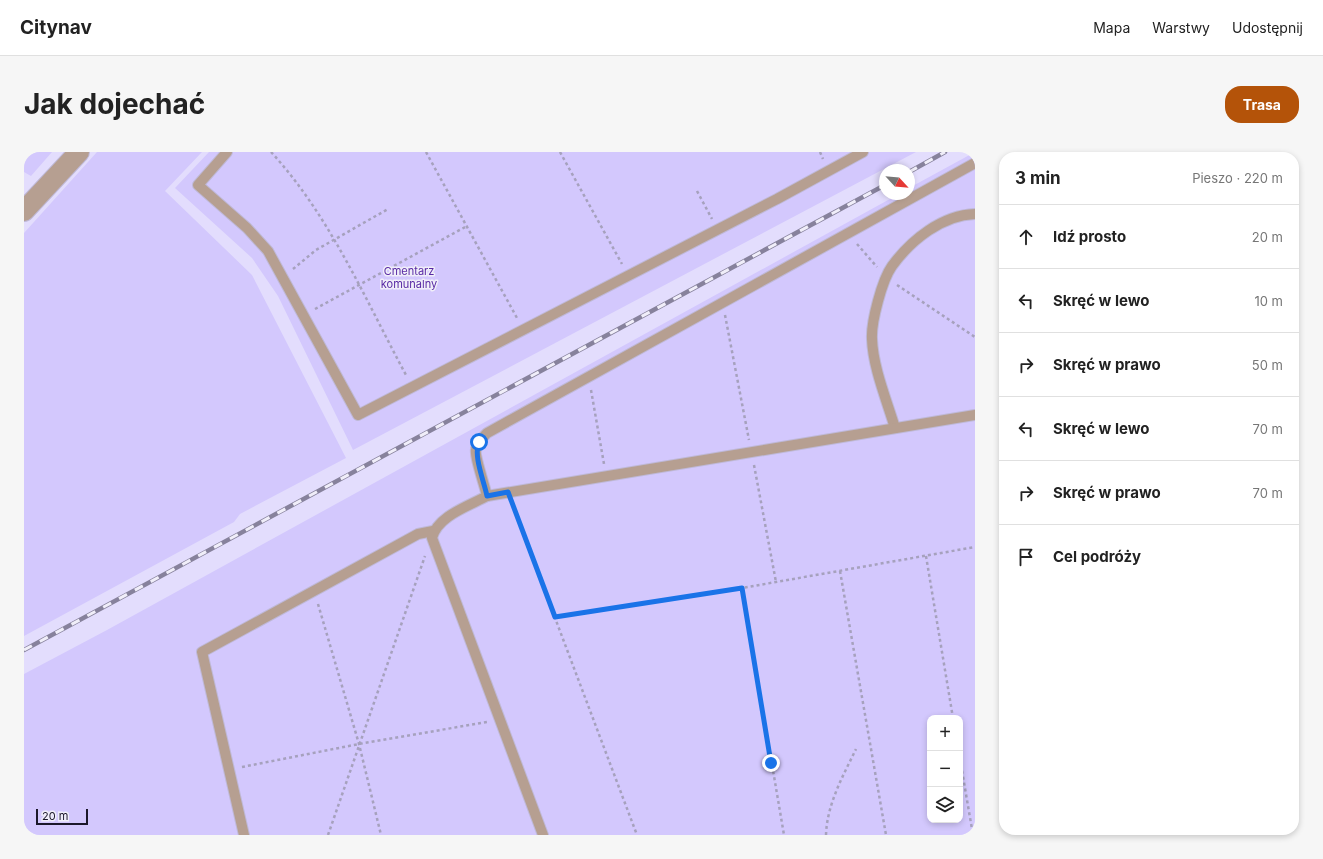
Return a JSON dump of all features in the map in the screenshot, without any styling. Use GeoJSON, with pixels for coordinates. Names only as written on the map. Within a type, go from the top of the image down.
{"type":"FeatureCollection","features":[{"type":"Feature","properties":{"kind":"street"},"geometry":{"type":"LineString","coordinates":[[28,199],[79,152]]}},
{"type":"Feature","properties":{"kind":"lane"},"geometry":{"type":"LineString","coordinates":[[227,152],[198,184],[247,228],[268,251],[284,277],[322,352],[358,415],[863,152]]}},
{"type":"Feature","properties":{"kind":"lane"},"geometry":{"type":"LineString","coordinates":[[487,496],[476,450],[487,432],[975,163]]}},
{"type":"Feature","properties":{"kind":"lane"},"geometry":{"type":"LineString","coordinates":[[895,428],[879,375],[872,339],[877,301],[891,267],[912,243],[939,223],[975,214]]}},
{"type":"Feature","properties":{"kind":"lane"},"geometry":{"type":"LineString","coordinates":[[244,835],[202,652],[418,534],[433,531],[446,518],[487,496],[975,415]]}},
{"type":"Feature","properties":{"kind":"lane"},"geometry":{"type":"LineString","coordinates":[[433,531],[432,538],[436,550],[543,835]]}},
{"type":"Feature","properties":{"kind":"path"},"geometry":{"type":"LineString","coordinates":[[272,152],[297,181],[318,211],[412,387]]}},
{"type":"Feature","properties":{"kind":"path"},"geometry":{"type":"LineString","coordinates":[[426,152],[524,329]]}},
{"type":"Feature","properties":{"kind":"path"},"geometry":{"type":"LineString","coordinates":[[560,152],[628,275]]}},
{"type":"Feature","properties":{"kind":"path"},"geometry":{"type":"LineString","coordinates":[[697,191],[717,229]]}},
{"type":"Feature","properties":{"kind":"path"},"geometry":{"type":"LineString","coordinates":[[284,277],[316,250],[388,209]]}},
{"type":"Feature","properties":{"kind":"path"},"geometry":{"type":"LineString","coordinates":[[304,315],[467,226]]}},
{"type":"Feature","properties":{"kind":"path"},"geometry":{"type":"LineString","coordinates":[[847,233],[887,278],[975,336]]}},
{"type":"Feature","properties":{"kind":"path"},"geometry":{"type":"LineString","coordinates":[[589,376],[606,476]]}},
{"type":"Feature","properties":{"kind":"path"},"geometry":{"type":"LineString","coordinates":[[508,492],[637,835]]}},
{"type":"Feature","properties":{"kind":"path"},"geometry":{"type":"LineString","coordinates":[[328,835],[433,531]]}},
{"type":"Feature","properties":{"kind":"path"},"geometry":{"type":"LineString","coordinates":[[555,617],[742,588],[975,547]]}},
{"type":"Feature","properties":{"kind":"path"},"geometry":{"type":"LineString","coordinates":[[926,556],[952,715]]}},
{"type":"Feature","properties":{"kind":"path"},"geometry":{"type":"LineString","coordinates":[[840,571],[886,835]]}},
{"type":"Feature","properties":{"kind":"path"},"geometry":{"type":"LineString","coordinates":[[742,588],[784,835]]}},
{"type":"Feature","properties":{"kind":"path"},"geometry":{"type":"LineString","coordinates":[[314,591],[359,744],[381,835]]}},
{"type":"Feature","properties":{"kind":"path"},"geometry":{"type":"LineString","coordinates":[[230,770],[359,744],[500,720]]}},
{"type":"Feature","properties":{"kind":"path"},"geometry":{"type":"LineString","coordinates":[[826,835],[826,821],[837,789],[856,749]]}},
{"type":"Feature","properties":{"kind":"path"},"geometry":{"type":"LineString","coordinates":[[963,777],[973,835]]}},
{"type":"Feature","properties":{"kind":"green space"},"geometry":{"type":"Polygon","coordinates":[[[24,152],[52,152],[31,176],[24,172],[24,152]]]}},
{"type":"Feature","properties":{"kind":"green space"},"geometry":{"type":"Polygon","coordinates":[[[97,152],[202,152],[165,191],[252,275],[346,458],[240,514],[234,522],[24,636],[24,233],[97,152]]]}},
{"type":"Feature","properties":{"kind":"green space","name":"Cmentarz komunalny"},"geometry":{"type":"Polygon","coordinates":[[[209,152],[916,152],[893,164],[879,164],[879,172],[353,450],[278,296],[252,258],[175,188],[209,152]]]}},
{"type":"Feature","properties":{"kind":"green space"},"geometry":{"type":"Polygon","coordinates":[[[975,152],[975,835],[24,835],[24,674],[107,630],[888,200],[915,200],[915,185],[975,152]]]}},
{"type":"Feature","properties":{"kind":"railway"},"geometry":{"type":"LineString","coordinates":[[915,169],[945,152]]}},
{"type":"Feature","properties":{"kind":"railway"},"geometry":{"type":"LineString","coordinates":[[24,650],[879,188]]}},
{"type":"Feature","properties":{"kind":"route"},"geometry":{"type":"LineString","coordinates":[[479,442],[476,450],[476,458],[482,474],[487,496],[508,492],[555,617],[742,588],[771,763]]}}]}
